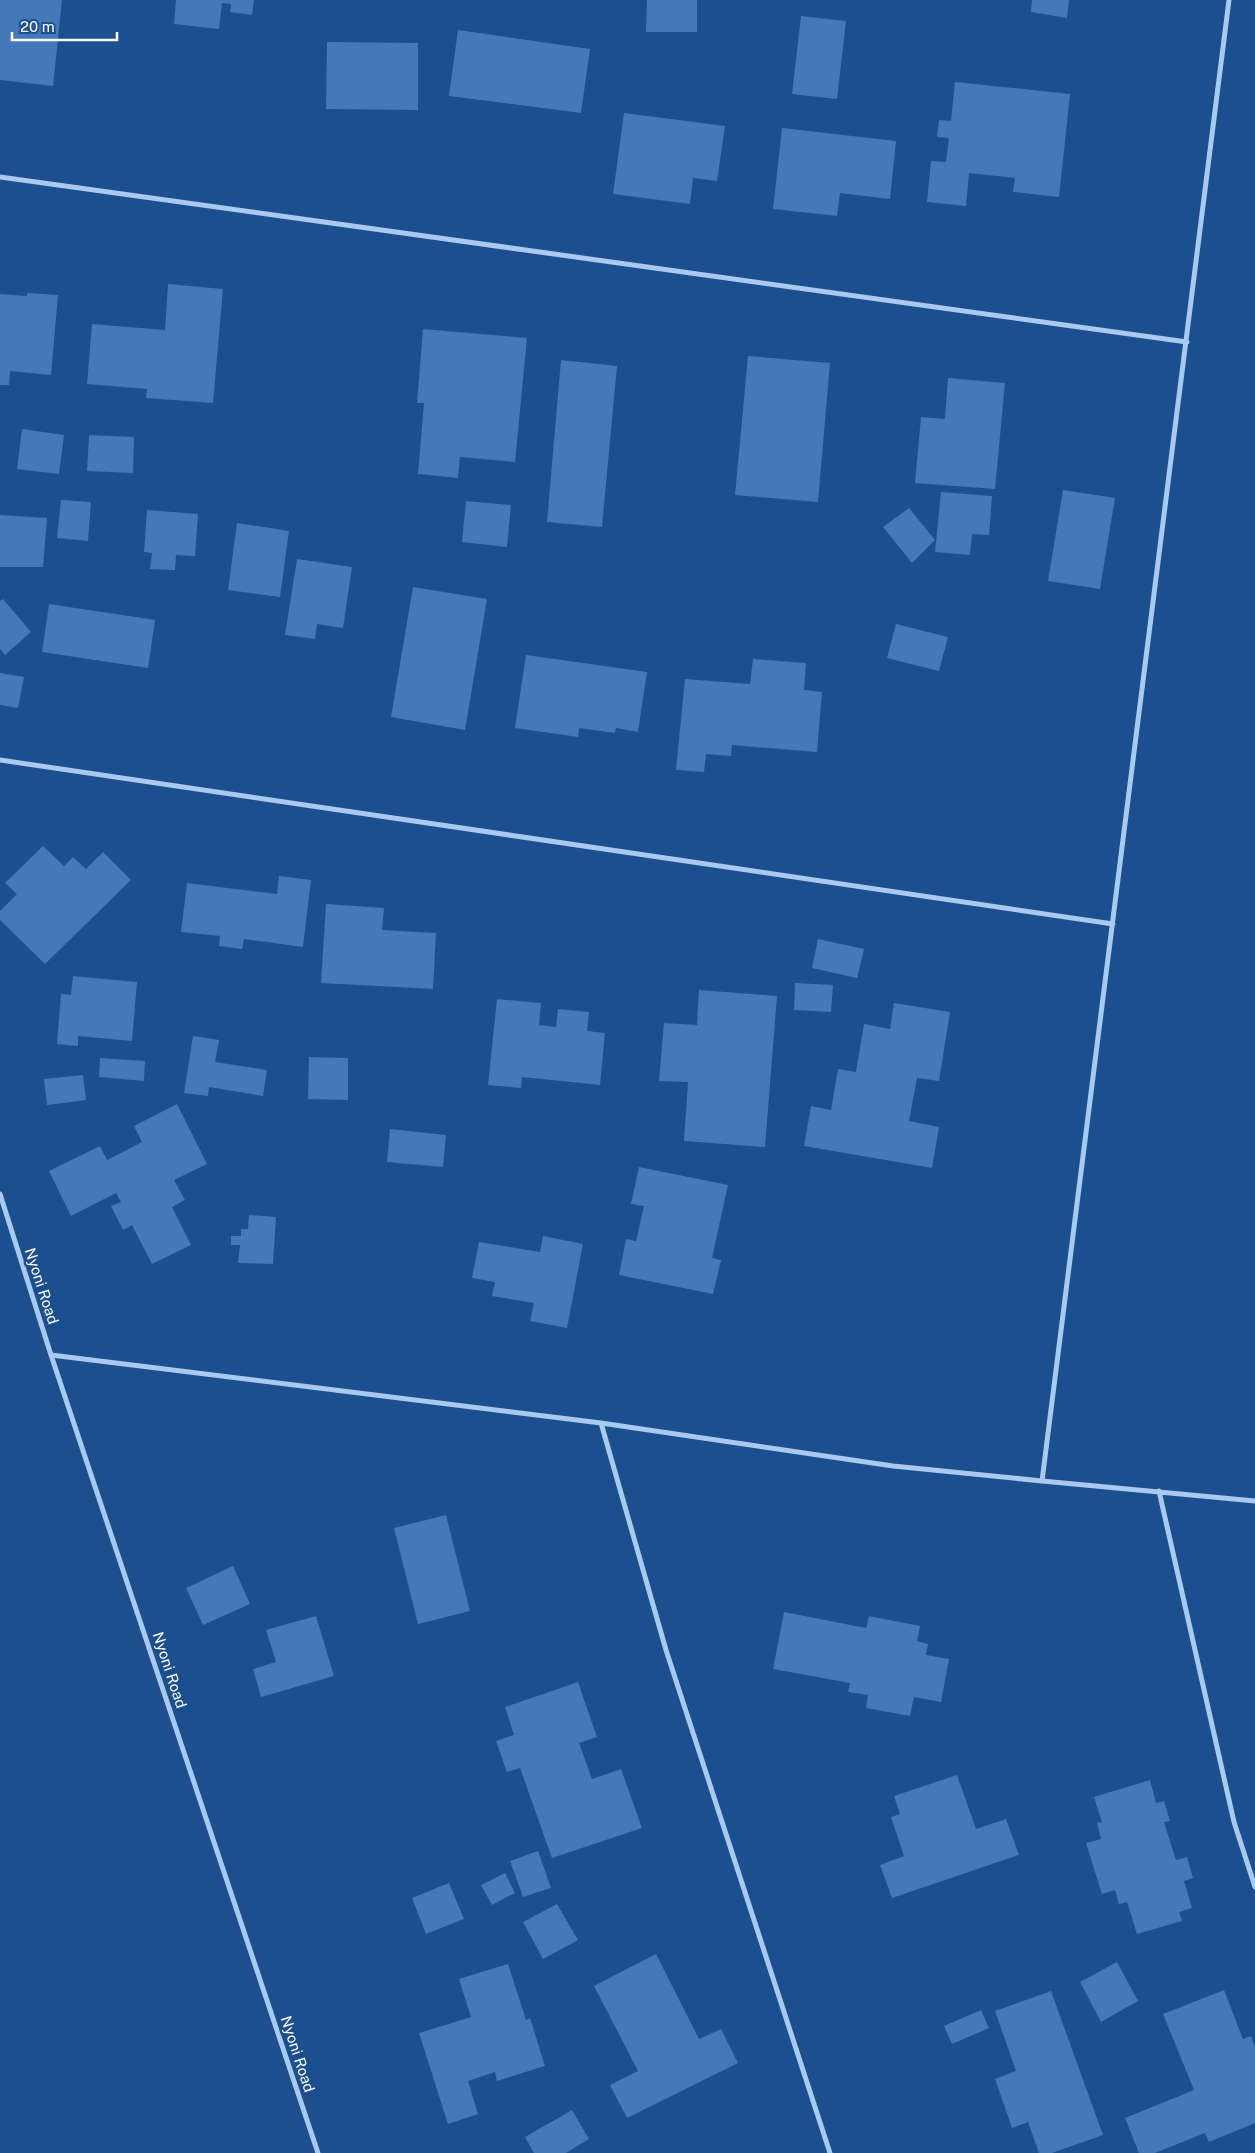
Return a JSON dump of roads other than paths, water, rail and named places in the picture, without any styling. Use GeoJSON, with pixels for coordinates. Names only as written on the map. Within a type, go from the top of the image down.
{"type":"FeatureCollection","features":[{"type":"Feature","properties":{"kind":"street"},"geometry":{"type":"LineString","coordinates":[[1042,1481],[1114,924],[1229,0]]}},
{"type":"Feature","properties":{"kind":"street"},"geometry":{"type":"LineString","coordinates":[[0,177],[1187,342]]}},
{"type":"Feature","properties":{"kind":"street"},"geometry":{"type":"LineString","coordinates":[[0,760],[1114,924]]}},
{"type":"Feature","properties":{"kind":"street","name":"Nyoni Road"},"geometry":{"type":"LineString","coordinates":[[0,1194],[51,1355],[318,2153]]}},
{"type":"Feature","properties":{"kind":"street"},"geometry":{"type":"LineString","coordinates":[[51,1355],[601,1423],[894,1466],[1255,1501]]}},
{"type":"Feature","properties":{"kind":"street"},"geometry":{"type":"LineString","coordinates":[[601,1423],[666,1650],[830,2153]]}},
{"type":"Feature","properties":{"kind":"street"},"geometry":{"type":"LineString","coordinates":[[1159,1491],[1234,1822],[1255,1887]]}}]}
